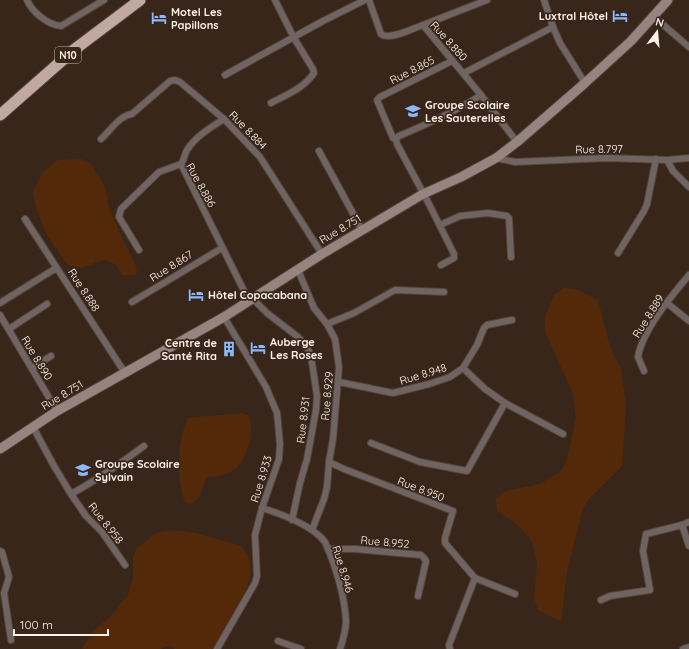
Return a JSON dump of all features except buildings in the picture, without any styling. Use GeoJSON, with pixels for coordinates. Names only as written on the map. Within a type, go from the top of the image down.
{"type":"FeatureCollection","features":[{"type":"Feature","properties":{"kind":"highway","name":"N10"},"geometry":{"type":"LineString","coordinates":[[0,115],[75,49],[140,0]]}},
{"type":"Feature","properties":{"kind":"main road","name":"Rue 8.751"},"geometry":{"type":"LineString","coordinates":[[1,446],[57,411],[224,317],[322,254],[423,194],[461,177],[496,158],[517,142],[631,41],[668,0]]}},
{"type":"Feature","properties":{"kind":"street"},"geometry":{"type":"LineString","coordinates":[[27,0],[29,4],[46,21],[55,26],[61,26],[104,0]]}},
{"type":"Feature","properties":{"kind":"street"},"geometry":{"type":"LineString","coordinates":[[271,103],[300,87],[314,74],[313,69],[294,38],[275,0]]}},
{"type":"Feature","properties":{"kind":"street"},"geometry":{"type":"LineString","coordinates":[[225,75],[323,21],[365,0]]}},
{"type":"Feature","properties":{"kind":"street","name":"Rue 8.880"},"geometry":{"type":"LineString","coordinates":[[369,0],[383,36],[391,37],[423,24],[452,61],[464,73],[517,142]]}},
{"type":"Feature","properties":{"kind":"street"},"geometry":{"type":"LineString","coordinates":[[423,24],[487,0]]}},
{"type":"Feature","properties":{"kind":"street"},"geometry":{"type":"LineString","coordinates":[[544,0],[553,27],[563,49],[585,83]]}},
{"type":"Feature","properties":{"kind":"street"},"geometry":{"type":"LineString","coordinates":[[653,16],[689,47]]}},
{"type":"Feature","properties":{"kind":"street"},"geometry":{"type":"LineString","coordinates":[[464,73],[553,27]]}},
{"type":"Feature","properties":{"kind":"street","name":"Rue 8.865"},"geometry":{"type":"LineString","coordinates":[[396,140],[393,138],[377,100],[380,97],[452,61]]}},
{"type":"Feature","properties":{"kind":"street","name":"Rue 8.884"},"geometry":{"type":"LineString","coordinates":[[101,139],[122,118],[128,114],[132,114],[170,81],[175,80],[180,82],[224,119],[260,157],[322,254]]}},
{"type":"Feature","properties":{"kind":"street"},"geometry":{"type":"LineString","coordinates":[[441,265],[454,256],[440,225],[396,140],[399,136],[467,104],[481,95]]}},
{"type":"Feature","properties":{"kind":"street"},"geometry":{"type":"LineString","coordinates":[[181,164],[184,160],[186,151],[192,144],[205,132],[224,119]]}},
{"type":"Feature","properties":{"kind":"street"},"geometry":{"type":"LineString","coordinates":[[319,150],[362,230]]}},
{"type":"Feature","properties":{"kind":"street","name":"Rue 8.797"},"geometry":{"type":"LineString","coordinates":[[496,158],[515,162],[591,159],[667,160],[689,158]]}},
{"type":"Feature","properties":{"kind":"street"},"geometry":{"type":"LineString","coordinates":[[618,252],[647,204],[656,159]]}},
{"type":"Feature","properties":{"kind":"street"},"geometry":{"type":"LineString","coordinates":[[667,160],[673,171],[689,187]]}},
{"type":"Feature","properties":{"kind":"street","name":"Rue 8.886"},"geometry":{"type":"LineString","coordinates":[[139,250],[120,217],[121,209],[160,172],[181,164],[222,248],[251,300]]}},
{"type":"Feature","properties":{"kind":"street"},"geometry":{"type":"LineString","coordinates":[[440,225],[460,216],[488,214],[507,216],[509,218],[511,257]]}},
{"type":"Feature","properties":{"kind":"street","name":"Rue 8.888"},"geometry":{"type":"LineString","coordinates":[[25,219],[125,373]]}},
{"type":"Feature","properties":{"kind":"street","name":"Rue 8.867"},"geometry":{"type":"LineString","coordinates":[[132,302],[222,248]]}},
{"type":"Feature","properties":{"kind":"street"},"geometry":{"type":"LineString","coordinates":[[0,303],[57,269]]}},
{"type":"Feature","properties":{"kind":"street","name":"Rue 8.929"},"geometry":{"type":"LineString","coordinates":[[298,270],[314,308],[327,324],[335,339],[339,367],[339,382],[333,439],[324,499],[312,530]]}},
{"type":"Feature","properties":{"kind":"street","name":"Rue 8.889"},"geometry":{"type":"LineString","coordinates":[[644,371],[638,357],[638,352],[650,328],[689,274]]}},
{"type":"Feature","properties":{"kind":"street"},"geometry":{"type":"LineString","coordinates":[[327,324],[354,313],[395,290],[444,292]]}},
{"type":"Feature","properties":{"kind":"street","name":"Rue 8.931"},"geometry":{"type":"LineString","coordinates":[[251,300],[298,337],[306,347],[310,356],[316,396],[316,410],[307,460],[300,483],[292,520]]}},
{"type":"Feature","properties":{"kind":"street"},"geometry":{"type":"LineString","coordinates":[[667,303],[689,321]]}},
{"type":"Feature","properties":{"kind":"street"},"geometry":{"type":"LineString","coordinates":[[9,329],[47,304]]}},
{"type":"Feature","properties":{"kind":"street","name":"Rue 8.890"},"geometry":{"type":"LineString","coordinates":[[0,314],[57,411]]}},
{"type":"Feature","properties":{"kind":"street","name":"Rue 8.933"},"geometry":{"type":"LineString","coordinates":[[218,649],[243,603],[256,583],[255,535],[262,508],[279,459],[280,444],[278,413],[266,387],[224,317]]}},
{"type":"Feature","properties":{"kind":"street"},"geometry":{"type":"LineString","coordinates":[[512,320],[487,325],[463,368],[485,389],[505,403],[563,434]]}},
{"type":"Feature","properties":{"kind":"street"},"geometry":{"type":"LineString","coordinates":[[32,368],[51,356]]}},
{"type":"Feature","properties":{"kind":"street","name":"Rue 8.948"},"geometry":{"type":"LineString","coordinates":[[339,382],[396,392],[450,378],[463,368]]}},
{"type":"Feature","properties":{"kind":"street"},"geometry":{"type":"LineString","coordinates":[[371,443],[420,462],[467,471],[505,403]]}},
{"type":"Feature","properties":{"kind":"street","name":"Rue 8.958"},"geometry":{"type":"LineString","coordinates":[[33,427],[71,494],[86,516],[102,532],[125,565]]}},
{"type":"Feature","properties":{"kind":"street"},"geometry":{"type":"LineString","coordinates":[[71,494],[107,473],[144,446]]}},
{"type":"Feature","properties":{"kind":"street","name":"Rue 8.950"},"geometry":{"type":"LineString","coordinates":[[329,462],[351,472],[453,511],[444,538],[445,543],[475,578]]}},
{"type":"Feature","properties":{"kind":"street","name":"Rue 8.946"},"geometry":{"type":"LineString","coordinates":[[262,508],[292,520],[321,536],[328,549],[339,583],[345,612],[346,622],[340,649]]}},
{"type":"Feature","properties":{"kind":"street"},"geometry":{"type":"LineString","coordinates":[[601,600],[610,596],[650,590],[643,551],[646,534],[689,522]]}},
{"type":"Feature","properties":{"kind":"street"},"geometry":{"type":"LineString","coordinates":[[682,525],[689,546]]}},
{"type":"Feature","properties":{"kind":"street","name":"Rue 8.952"},"geometry":{"type":"LineString","coordinates":[[328,549],[355,549],[421,555],[426,561],[418,596]]}},
{"type":"Feature","properties":{"kind":"street"},"geometry":{"type":"LineString","coordinates":[[0,550],[2,552],[9,577],[4,593],[12,640]]}},
{"type":"Feature","properties":{"kind":"street"},"geometry":{"type":"LineString","coordinates":[[450,649],[449,645],[475,578],[515,594]]}},
{"type":"Feature","properties":{"kind":"street"},"geometry":{"type":"LineString","coordinates":[[278,641],[301,649]]}},
{"type":"Feature","properties":{"kind":"street"},"geometry":{"type":"LineString","coordinates":[[683,649],[689,647]]}},
{"type":"Feature","properties":{"kind":"shaded area"},"geometry":{"type":"Polygon","coordinates":[[[81,159],[91,164],[105,187],[109,209],[135,264],[137,270],[135,275],[122,275],[116,265],[105,259],[82,268],[71,266],[66,263],[45,231],[36,208],[33,190],[43,172],[58,160],[81,159]]]}},
{"type":"Feature","properties":{"kind":"shaded area"},"geometry":{"type":"Polygon","coordinates":[[[564,288],[575,289],[598,300],[610,347],[621,369],[626,406],[622,466],[588,500],[582,511],[567,571],[561,622],[538,610],[534,599],[537,564],[532,541],[517,524],[497,511],[496,499],[506,491],[540,484],[559,472],[566,463],[576,418],[573,394],[545,332],[545,316],[554,295],[564,288]]]}},
{"type":"Feature","properties":{"kind":"shaded area"},"geometry":{"type":"Polygon","coordinates":[[[242,413],[248,415],[251,428],[249,444],[243,459],[231,472],[206,477],[200,497],[191,504],[185,502],[180,482],[179,460],[184,427],[188,418],[242,413]]]}},
{"type":"Feature","properties":{"kind":"shaded area"},"geometry":{"type":"Polygon","coordinates":[[[169,530],[196,533],[241,546],[249,557],[251,573],[245,592],[212,649],[174,649],[169,646],[160,649],[82,649],[92,632],[110,617],[128,595],[133,578],[133,557],[137,548],[155,534],[169,530]]]}},
{"type":"Feature","properties":{"kind":"place","name":"Luxtral Hôtel"},"geometry":{"type":"Point","coordinates":[620,16]}},
{"type":"Feature","properties":{"kind":"place","name":"Motel Les Papillons"},"geometry":{"type":"Point","coordinates":[159,18]}},
{"type":"Feature","properties":{"kind":"place","name":"Groupe Scolaire Les Sauterelles"},"geometry":{"type":"Point","coordinates":[413,111]}},
{"type":"Feature","properties":{"kind":"place","name":"Hôtel Copacabana"},"geometry":{"type":"Point","coordinates":[196,295]}},
{"type":"Feature","properties":{"kind":"place","name":"Auberge Les Roses"},"geometry":{"type":"Point","coordinates":[258,348]}},
{"type":"Feature","properties":{"kind":"place","name":"Centre de Santé Rita"},"geometry":{"type":"Point","coordinates":[229,349]}},
{"type":"Feature","properties":{"kind":"place","name":"Groupe Scolaire Sylvain"},"geometry":{"type":"Point","coordinates":[83,470]}}]}
